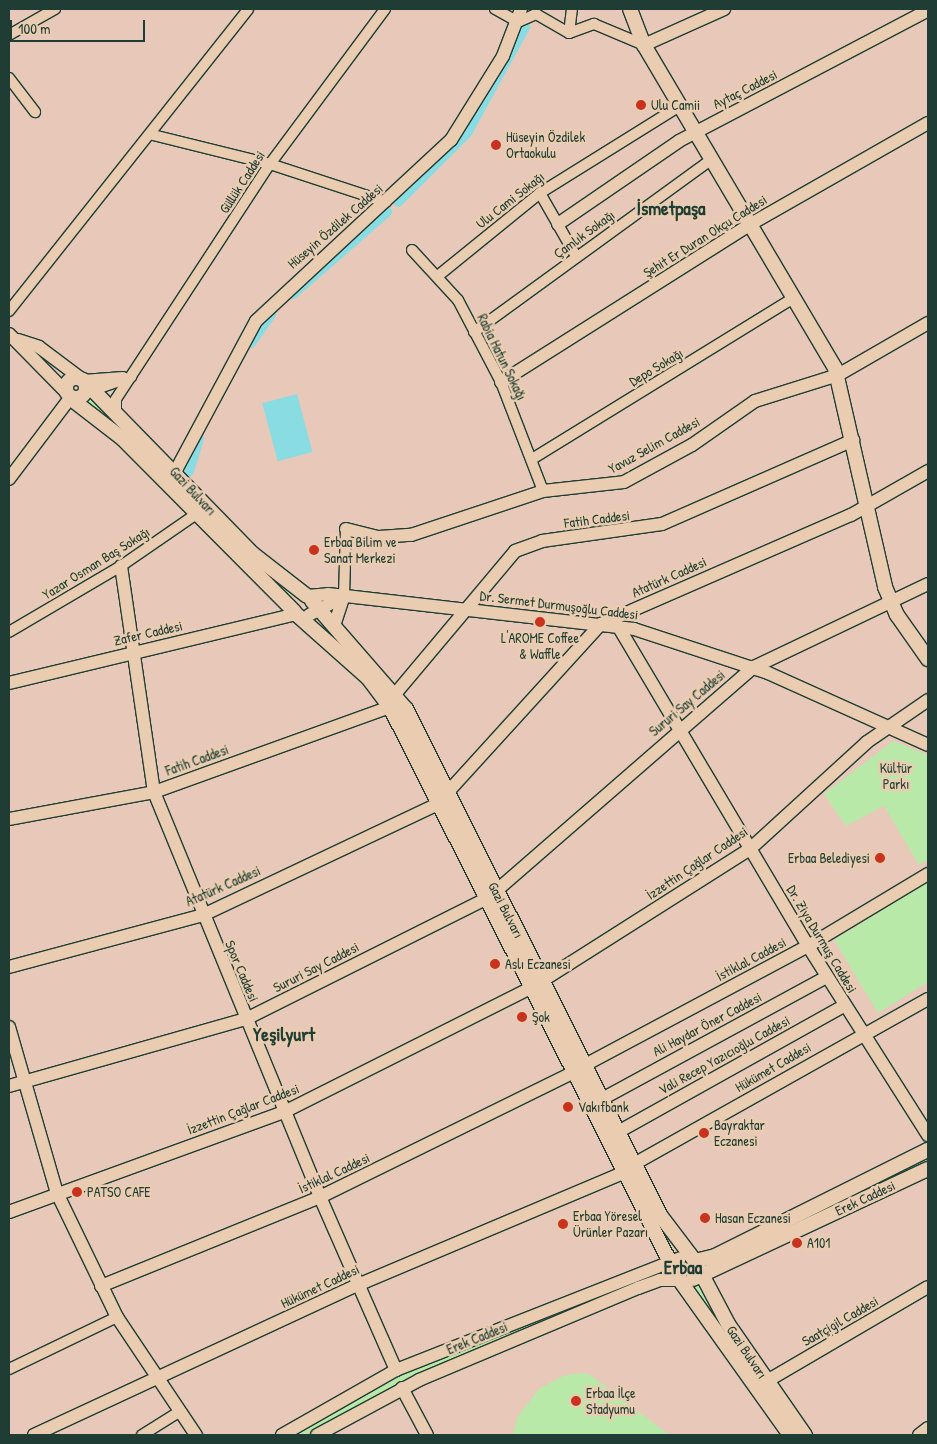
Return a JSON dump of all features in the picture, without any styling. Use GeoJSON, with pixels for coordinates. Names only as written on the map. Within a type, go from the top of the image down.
{"type":"FeatureCollection","features":[{"type":"Feature","properties":{"kind":"main road"},"geometry":{"type":"LineString","coordinates":[[630,9],[644,45],[838,375],[866,508],[891,604],[928,659]]}},
{"type":"Feature","properties":{"kind":"main road"},"geometry":{"type":"LineString","coordinates":[[70,380],[88,388],[68,395],[70,380]]}},
{"type":"Feature","properties":{"kind":"main road","name":"Gazi Bulvarı"},"geometry":{"type":"LineString","coordinates":[[88,388],[116,412],[175,472],[306,608],[368,678],[390,707],[444,798]]}},
{"type":"Feature","properties":{"kind":"main road","name":"Gazi Bulvarı"},"geometry":{"type":"LineString","coordinates":[[68,395],[123,439],[195,515],[306,608],[334,626],[396,693],[491,895],[538,984],[579,1068],[623,1173],[790,1435]]}},
{"type":"Feature","properties":{"kind":"main road","name":"Gazi Bulvarı"},"geometry":{"type":"LineString","coordinates":[[579,1068],[602,1099],[671,1234],[685,1270],[805,1435]]}},
{"type":"Feature","properties":{"kind":"main road","name":"Erek Caddesi"},"geometry":{"type":"LineString","coordinates":[[685,1270],[928,1150]]}},
{"type":"Feature","properties":{"kind":"main road","name":"Erek Caddesi"},"geometry":{"type":"LineString","coordinates":[[685,1270],[928,1169]]}},
{"type":"Feature","properties":{"kind":"street"},"geometry":{"type":"LineString","coordinates":[[9,35],[55,9]]}},
{"type":"Feature","properties":{"kind":"street"},"geometry":{"type":"LineString","coordinates":[[9,311],[153,135],[248,9]]}},
{"type":"Feature","properties":{"kind":"street","name":"Güllük Caddesi"},"geometry":{"type":"LineString","coordinates":[[116,412],[116,399],[270,164],[384,9]]}},
{"type":"Feature","properties":{"kind":"street"},"geometry":{"type":"LineString","coordinates":[[495,9],[518,22],[536,14],[569,33],[594,24],[644,45],[724,9]]}},
{"type":"Feature","properties":{"kind":"street","name":"Hüseyin Özdilek Caddesi"},"geometry":{"type":"LineString","coordinates":[[175,472],[231,361],[264,311],[386,202],[459,130],[518,22],[520,9]]}},
{"type":"Feature","properties":{"kind":"street"},"geometry":{"type":"LineString","coordinates":[[569,33],[572,9]]}},
{"type":"Feature","properties":{"kind":"street","name":"Aytaç Caddesi"},"geometry":{"type":"LineString","coordinates":[[558,224],[695,132],[928,10]]}},
{"type":"Feature","properties":{"kind":"street"},"geometry":{"type":"LineString","coordinates":[[9,78],[35,112]]}},
{"type":"Feature","properties":{"kind":"street","name":"Ulu Cami Sokağı"},"geometry":{"type":"LineString","coordinates":[[439,275],[540,193],[680,106]]}},
{"type":"Feature","properties":{"kind":"street","name":"Şehit Er Duran Okçu Caddesi"},"geometry":{"type":"LineString","coordinates":[[501,382],[749,225],[928,123]]}},
{"type":"Feature","properties":{"kind":"street"},"geometry":{"type":"LineString","coordinates":[[153,135],[270,164],[386,202]]}},
{"type":"Feature","properties":{"kind":"street","name":"Çamlık Sokağı"},"geometry":{"type":"LineString","coordinates":[[474,332],[576,256],[711,160]]}},
{"type":"Feature","properties":{"kind":"street"},"geometry":{"type":"LineString","coordinates":[[540,193],[576,256]]}},
{"type":"Feature","properties":{"kind":"street","name":"Rabia Hatun Sokağı"},"geometry":{"type":"LineString","coordinates":[[412,250],[439,275],[474,332],[501,382],[544,491]]}},
{"type":"Feature","properties":{"kind":"street","name":"Depo Sokağı"},"geometry":{"type":"LineString","coordinates":[[532,459],[794,298]]}},
{"type":"Feature","properties":{"kind":"street","name":"Yavuz Selim Caddesi"},"geometry":{"type":"LineString","coordinates":[[346,529],[379,537],[427,532],[544,491],[624,482],[692,445],[755,402],[838,375],[928,323]]}},
{"type":"Feature","properties":{"kind":"street"},"geometry":{"type":"LineString","coordinates":[[13,337],[39,347],[88,388]]}},
{"type":"Feature","properties":{"kind":"street"},"geometry":{"type":"LineString","coordinates":[[9,479],[68,395],[13,337]]}},
{"type":"Feature","properties":{"kind":"street"},"geometry":{"type":"LineString","coordinates":[[88,388],[132,377]]}},
{"type":"Feature","properties":{"kind":"street"},"geometry":{"type":"LineString","coordinates":[[88,388],[132,377]]}},
{"type":"Feature","properties":{"kind":"street","name":"Fatih Caddesi"},"geometry":{"type":"LineString","coordinates":[[396,693],[468,609],[501,563],[522,547],[662,524],[853,440]]}},
{"type":"Feature","properties":{"kind":"street","name":"Atatürk Caddesi"},"geometry":{"type":"LineString","coordinates":[[9,967],[203,915],[444,798],[601,624],[866,508],[928,471]]}},
{"type":"Feature","properties":{"kind":"street","name":"Yazar Osman Baş Sokağı"},"geometry":{"type":"LineString","coordinates":[[9,632],[121,566],[195,515]]}},
{"type":"Feature","properties":{"kind":"street"},"geometry":{"type":"LineString","coordinates":[[334,626],[344,596],[346,529]]}},
{"type":"Feature","properties":{"kind":"street","name":"Spor Caddesi"},"geometry":{"type":"LineString","coordinates":[[121,566],[137,650],[154,792],[320,1197],[360,1284],[396,1370]]}},
{"type":"Feature","properties":{"kind":"street","name":"Sururi Say Caddesi"},"geometry":{"type":"LineString","coordinates":[[9,1086],[246,1019],[491,895],[678,730],[754,667],[891,604],[928,584]]}},
{"type":"Feature","properties":{"kind":"street"},"geometry":{"type":"LineString","coordinates":[[306,608],[344,596]]}},
{"type":"Feature","properties":{"kind":"street","name":"Dr. Sermet Durmuşoğlu Caddesi"},"geometry":{"type":"LineString","coordinates":[[306,608],[344,596],[618,626],[754,667],[928,745]]}},
{"type":"Feature","properties":{"kind":"street","name":"Zafer Caddesi"},"geometry":{"type":"LineString","coordinates":[[9,683],[306,608]]}},
{"type":"Feature","properties":{"kind":"street","name":"Dr. Ziya Durmuş Caddesi"},"geometry":{"type":"LineString","coordinates":[[618,626],[678,730],[808,946],[928,1135]]}},
{"type":"Feature","properties":{"kind":"street","name":"İzzettin Çağlar Caddesi"},"geometry":{"type":"LineString","coordinates":[[9,1212],[286,1111],[538,984],[750,849],[887,727],[928,700]]}},
{"type":"Feature","properties":{"kind":"street","name":"Fatih Caddesi"},"geometry":{"type":"LineString","coordinates":[[9,819],[154,792],[390,707]]}},
{"type":"Feature","properties":{"kind":"street","name":"İstiklal Caddesi"},"geometry":{"type":"LineString","coordinates":[[101,1286],[320,1197],[579,1068],[808,946],[928,874]]}},
{"type":"Feature","properties":{"kind":"street","name":"Ali Haydar Öner Caddesi"},"geometry":{"type":"LineString","coordinates":[[602,1099],[827,977]]}},
{"type":"Feature","properties":{"kind":"street","name":"Hükümet Caddesi"},"geometry":{"type":"LineString","coordinates":[[634,1164],[862,1033],[928,999]]}},
{"type":"Feature","properties":{"kind":"street","name":"Vali Recep Yazıcıoğlu Caddesi"},"geometry":{"type":"LineString","coordinates":[[618,1132],[845,1005]]}},
{"type":"Feature","properties":{"kind":"street"},"geometry":{"type":"LineString","coordinates":[[9,1027],[23,1082],[57,1194],[117,1317],[157,1380],[196,1435]]}},
{"type":"Feature","properties":{"kind":"street","name":"Hükümet Caddesi"},"geometry":{"type":"LineString","coordinates":[[34,1435],[157,1380],[360,1284],[623,1173]]}},
{"type":"Feature","properties":{"kind":"street","name":"Erek Caddesi"},"geometry":{"type":"LineString","coordinates":[[282,1435],[396,1370],[685,1270]]}},
{"type":"Feature","properties":{"kind":"street","name":"Erek Caddesi"},"geometry":{"type":"LineString","coordinates":[[324,1433],[402,1388],[685,1270]]}},
{"type":"Feature","properties":{"kind":"street","name":"Saatçigil Caddesi"},"geometry":{"type":"LineString","coordinates":[[767,1381],[928,1287]]}},
{"type":"Feature","properties":{"kind":"street"},"geometry":{"type":"LineString","coordinates":[[9,1369],[117,1317]]}},
{"type":"Feature","properties":{"kind":"street"},"geometry":{"type":"LineString","coordinates":[[402,1388],[427,1435]]}},
{"type":"Feature","properties":{"kind":"street"},"geometry":{"type":"LineString","coordinates":[[142,1435],[179,1412]]}},
{"type":"Feature","properties":{"kind":"street"},"geometry":{"type":"LineString","coordinates":[[919,1435],[928,1428]]}},
{"type":"Feature","properties":{"kind":"green space"},"geometry":{"type":"Polygon","coordinates":[[[89,396],[251,560],[291,593],[287,598],[121,430],[85,400],[89,396]]]}},
{"type":"Feature","properties":{"kind":"green space","name":"Kültür Parkı"},"geometry":{"type":"Polygon","coordinates":[[[893,741],[928,755],[928,860],[919,865],[884,806],[846,826],[824,794],[893,741]]]}},
{"type":"Feature","properties":{"kind":"green space"},"geometry":{"type":"Polygon","coordinates":[[[928,882],[928,982],[878,1013],[834,940],[928,882]]]}},
{"type":"Feature","properties":{"kind":"green space"},"geometry":{"type":"Polygon","coordinates":[[[926,1159],[927,1163],[707,1269],[705,1264],[926,1159]]]}},
{"type":"Feature","properties":{"kind":"green space"},"geometry":{"type":"Polygon","coordinates":[[[665,1269],[668,1275],[616,1290],[428,1369],[303,1435],[294,1435],[402,1375],[665,1269]]]}},
{"type":"Feature","properties":{"kind":"green space"},"geometry":{"type":"Polygon","coordinates":[[[700,1283],[799,1435],[692,1287],[700,1283]]]}},
{"type":"Feature","properties":{"kind":"green space","name":"Erbaa İlçe Stadyumu"},"geometry":{"type":"Polygon","coordinates":[[[584,1373],[592,1376],[669,1435],[513,1435],[518,1416],[539,1389],[565,1375],[584,1373]]]}},
{"type":"Feature","properties":{"kind":"water"},"geometry":{"type":"Polygon","coordinates":[[[297,394],[313,452],[278,461],[262,403],[297,394]]]}},
{"type":"Feature","properties":{"kind":"waterway"},"geometry":{"type":"LineString","coordinates":[[398,202],[467,133],[525,27]]}},
{"type":"Feature","properties":{"kind":"waterway"},"geometry":{"type":"LineString","coordinates":[[293,294],[387,212]]}},
{"type":"Feature","properties":{"kind":"waterway"},"geometry":{"type":"LineString","coordinates":[[251,343],[271,314]]}},
{"type":"Feature","properties":{"kind":"waterway"},"geometry":{"type":"LineString","coordinates":[[189,471],[199,439]]}},
{"type":"Feature","properties":{"kind":"place","name":"Ulu Camii"},"geometry":{"type":"Point","coordinates":[641,105]}},
{"type":"Feature","properties":{"kind":"place","name":"Hüseyin Özdilek Ortaokulu"},"geometry":{"type":"Point","coordinates":[496,145]}},
{"type":"Feature","properties":{"kind":"place","name":"Erbaa Bilim ve Sanat Merkezi"},"geometry":{"type":"Point","coordinates":[314,550]}},
{"type":"Feature","properties":{"kind":"place","name":"L'AROME Coffee & Waffle"},"geometry":{"type":"Point","coordinates":[540,622]}},
{"type":"Feature","properties":{"kind":"place","name":"Erbaa Belediyesi"},"geometry":{"type":"Point","coordinates":[880,858]}},
{"type":"Feature","properties":{"kind":"place","name":"Aslı Eczanesi"},"geometry":{"type":"Point","coordinates":[495,964]}},
{"type":"Feature","properties":{"kind":"place","name":"Şok"},"geometry":{"type":"Point","coordinates":[522,1017]}},
{"type":"Feature","properties":{"kind":"place","name":"Vakıfbank"},"geometry":{"type":"Point","coordinates":[568,1107]}},
{"type":"Feature","properties":{"kind":"place","name":"Bayraktar Eczanesi"},"geometry":{"type":"Point","coordinates":[704,1133]}},
{"type":"Feature","properties":{"kind":"place","name":"PATSO CAFE"},"geometry":{"type":"Point","coordinates":[77,1192]}},
{"type":"Feature","properties":{"kind":"place","name":"Hasan Eczanesi"},"geometry":{"type":"Point","coordinates":[705,1218]}},
{"type":"Feature","properties":{"kind":"place","name":"Erbaa Yöresel Ürünler Pazarı"},"geometry":{"type":"Point","coordinates":[563,1224]}},
{"type":"Feature","properties":{"kind":"place","name":"A101"},"geometry":{"type":"Point","coordinates":[797,1243]}},
{"type":"Feature","properties":{"kind":"place","name":"Erbaa İlçe Stadyumu"},"geometry":{"type":"Point","coordinates":[576,1401]}},
{"type":"Feature","properties":{"kind":"district","name":"İsmetpaşa"},"geometry":{"type":"Point","coordinates":[671,209]}},
{"type":"Feature","properties":{"kind":"district","name":"Yeşilyurt"},"geometry":{"type":"Point","coordinates":[284,1035]}},
{"type":"Feature","properties":{"kind":"district","name":"Erbaa"},"geometry":{"type":"Point","coordinates":[683,1268]}}]}
